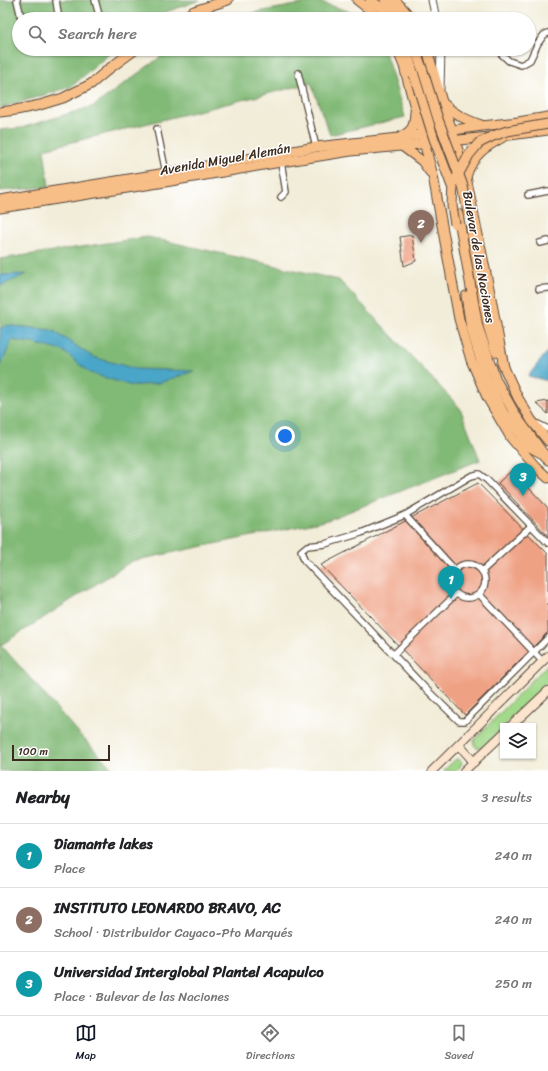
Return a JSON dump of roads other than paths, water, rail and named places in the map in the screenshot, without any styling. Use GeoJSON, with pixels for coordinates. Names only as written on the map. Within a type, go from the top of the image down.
{"type":"FeatureCollection","features":[{"type":"Feature","properties":{"kind":"main road"},"geometry":{"type":"LineString","coordinates":[[192,12],[207,3],[228,0]]}},
{"type":"Feature","properties":{"kind":"main road"},"geometry":{"type":"LineString","coordinates":[[357,0],[372,12]]}},
{"type":"Feature","properties":{"kind":"main road"},"geometry":{"type":"LineString","coordinates":[[370,0],[386,12]]}},
{"type":"Feature","properties":{"kind":"main road"},"geometry":{"type":"LineString","coordinates":[[385,0],[390,3],[396,12]]}},
{"type":"Feature","properties":{"kind":"main road"},"geometry":{"type":"LineString","coordinates":[[395,0],[406,12]]}},
{"type":"Feature","properties":{"kind":"main road"},"geometry":{"type":"LineString","coordinates":[[0,112],[40,105],[63,98],[91,84],[126,56]]}},
{"type":"Feature","properties":{"kind":"main road"},"geometry":{"type":"LineString","coordinates":[[400,56],[404,66],[433,176],[459,319],[471,360],[487,397],[511,438],[535,466],[548,478]]}},
{"type":"Feature","properties":{"kind":"main road","name":"Bulevar de las Naciones"},"geometry":{"type":"LineString","coordinates":[[408,56],[434,139],[454,190],[478,327],[496,380],[516,416],[545,456]]}},
{"type":"Feature","properties":{"kind":"main road","name":"Bulevar de las Naciones"},"geometry":{"type":"LineString","coordinates":[[417,56],[438,119],[463,186],[488,326],[497,355],[518,398],[532,421],[548,441]]}},
{"type":"Feature","properties":{"kind":"main road"},"geometry":{"type":"LineString","coordinates":[[429,56],[466,177],[504,367]]}},
{"type":"Feature","properties":{"kind":"main road"},"geometry":{"type":"LineString","coordinates":[[441,98],[451,111],[482,126]]}},
{"type":"Feature","properties":{"kind":"main road"},"geometry":{"type":"LineString","coordinates":[[415,107],[412,129],[400,142],[422,160],[433,176]]}},
{"type":"Feature","properties":{"kind":"main road","name":"Avenida Miguel Alemán"},"geometry":{"type":"LineString","coordinates":[[0,200],[316,147],[400,142],[424,139],[452,130],[548,117]]}},
{"type":"Feature","properties":{"kind":"main road"},"geometry":{"type":"LineString","coordinates":[[545,456],[528,446],[503,412],[486,378],[471,328],[452,206],[453,184],[469,155],[478,143],[507,131],[548,124]]}},
{"type":"Feature","properties":{"kind":"main road","name":"Avenida Miguel Alemán"},"geometry":{"type":"LineString","coordinates":[[424,139],[455,141],[548,130]]}},
{"type":"Feature","properties":{"kind":"main road"},"geometry":{"type":"LineString","coordinates":[[466,177],[469,166],[479,153],[491,143],[505,136]]}},
{"type":"Feature","properties":{"kind":"main road","name":"Avenida Miguel Alemán"},"geometry":{"type":"LineString","coordinates":[[0,208],[351,152],[400,142]]}},
{"type":"Feature","properties":{"kind":"main road"},"geometry":{"type":"LineString","coordinates":[[432,771],[545,659]]}},
{"type":"Feature","properties":{"kind":"main road"},"geometry":{"type":"LineString","coordinates":[[514,723],[548,691]]}},
{"type":"Feature","properties":{"kind":"main road"},"geometry":{"type":"LineString","coordinates":[[464,771],[500,737]]}},
{"type":"Feature","properties":{"kind":"main road"},"geometry":{"type":"LineString","coordinates":[[459,744],[474,762]]}},
{"type":"Feature","properties":{"kind":"street"},"geometry":{"type":"LineString","coordinates":[[17,0],[20,12]]}},
{"type":"Feature","properties":{"kind":"street"},"geometry":{"type":"LineString","coordinates":[[56,0],[58,12]]}},
{"type":"Feature","properties":{"kind":"street"},"geometry":{"type":"LineString","coordinates":[[95,0],[98,12]]}},
{"type":"Feature","properties":{"kind":"street"},"geometry":{"type":"LineString","coordinates":[[432,0],[435,12]]}},
{"type":"Feature","properties":{"kind":"street"},"geometry":{"type":"LineString","coordinates":[[536,47],[544,35],[548,33]]}},
{"type":"Feature","properties":{"kind":"street"},"geometry":{"type":"LineString","coordinates":[[441,56],[441,98]]}},
{"type":"Feature","properties":{"kind":"street"},"geometry":{"type":"LineString","coordinates":[[504,56],[509,61],[521,65],[530,60],[532,56]]}},
{"type":"Feature","properties":{"kind":"street"},"geometry":{"type":"LineString","coordinates":[[298,72],[316,147]]}},
{"type":"Feature","properties":{"kind":"street"},"geometry":{"type":"LineString","coordinates":[[157,130],[166,173]]}},
{"type":"Feature","properties":{"kind":"street"},"geometry":{"type":"LineString","coordinates":[[281,162],[286,192],[281,197]]}},
{"type":"Feature","properties":{"kind":"street"},"geometry":{"type":"LineString","coordinates":[[528,195],[548,191]]}},
{"type":"Feature","properties":{"kind":"street"},"geometry":{"type":"LineString","coordinates":[[540,243],[548,241]]}},
{"type":"Feature","properties":{"kind":"street"},"geometry":{"type":"LineString","coordinates":[[539,289],[548,288]]}},
{"type":"Feature","properties":{"kind":"street"},"geometry":{"type":"LineString","coordinates":[[532,421],[548,429]]}},
{"type":"Feature","properties":{"kind":"street"},"geometry":{"type":"LineString","coordinates":[[548,543],[487,480],[479,474],[471,476],[405,515],[361,533],[324,544],[307,546],[301,551],[304,560],[424,687],[459,721],[465,721],[548,638]]}},
{"type":"Feature","properties":{"kind":"street"},"geometry":{"type":"LineString","coordinates":[[405,515],[455,570]]}},
{"type":"Feature","properties":{"kind":"street"},"geometry":{"type":"LineString","coordinates":[[482,571],[531,526]]}},
{"type":"Feature","properties":{"kind":"street"},"geometry":{"type":"LineString","coordinates":[[469,564],[476,566],[482,571],[485,586],[479,594],[472,598],[463,598],[453,591],[450,582],[451,578],[455,570],[461,565],[469,564]]}},
{"type":"Feature","properties":{"kind":"street"},"geometry":{"type":"LineString","coordinates":[[394,654],[456,594]]}},
{"type":"Feature","properties":{"kind":"street"},"geometry":{"type":"LineString","coordinates":[[479,594],[533,652],[545,659]]}},
{"type":"Feature","properties":{"kind":"water"},"geometry":{"type":"Polygon","coordinates":[[[27,274],[0,286],[0,275],[27,274]]]}},
{"type":"Feature","properties":{"kind":"water"},"geometry":{"type":"Polygon","coordinates":[[[6,325],[52,330],[93,357],[136,369],[194,371],[159,383],[132,386],[90,373],[63,351],[12,340],[0,367],[0,329],[6,325]]]}},
{"type":"Feature","properties":{"kind":"water"},"geometry":{"type":"Polygon","coordinates":[[[548,351],[548,381],[528,376],[548,351]]]}},
{"type":"Feature","properties":{"kind":"place","name":"INSTITUTO LEONARDO BRAVO, AC"},"geometry":{"type":"Point","coordinates":[421,243]}},
{"type":"Feature","properties":{"kind":"place","name":"Universidad Interglobal Plantel Acapulco"},"geometry":{"type":"Point","coordinates":[523,496]}},
{"type":"Feature","properties":{"kind":"place","name":"Diamante lakes"},"geometry":{"type":"Point","coordinates":[451,599]}}]}
